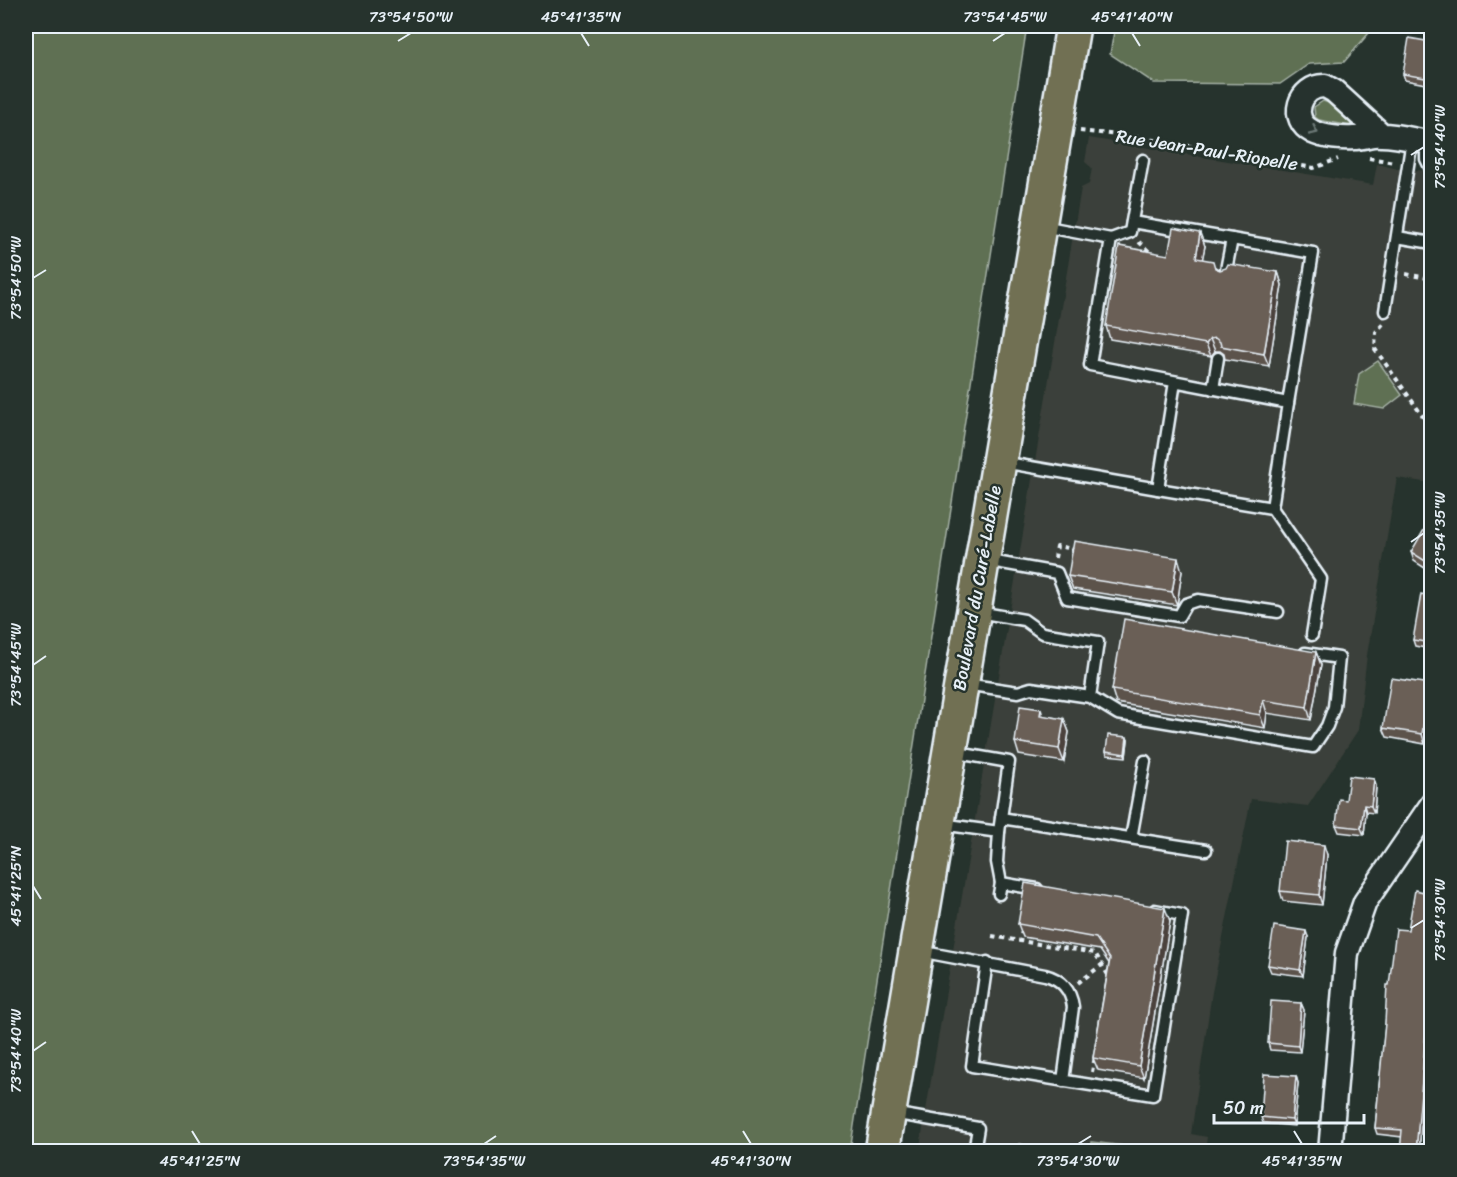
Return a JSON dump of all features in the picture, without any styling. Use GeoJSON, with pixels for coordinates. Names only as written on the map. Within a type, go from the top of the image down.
{"type":"FeatureCollection","features":[{"type":"Feature","properties":{"kind":"main road","name":"Boulevard du Curé-Labelle"},"geometry":{"type":"LineString","coordinates":[[882,1152],[1073,26]]}},
{"type":"Feature","properties":{"kind":"street"},"geometry":{"type":"LineString","coordinates":[[1381,134],[1423,142]]}},
{"type":"Feature","properties":{"kind":"street"},"geometry":{"type":"LineString","coordinates":[[1330,1152],[1347,953],[1365,902],[1431,804]]}},
{"type":"Feature","properties":{"kind":"lane"},"geometry":{"type":"LineString","coordinates":[[1423,142],[1431,171]]}},
{"type":"Feature","properties":{"kind":"lane"},"geometry":{"type":"LineString","coordinates":[[1385,315],[1397,237],[1423,142]]}},
{"type":"Feature","properties":{"kind":"lane"},"geometry":{"type":"LineString","coordinates":[[1131,227],[1143,160]]}},
{"type":"Feature","properties":{"kind":"lane"},"geometry":{"type":"LineString","coordinates":[[1039,225],[1111,239],[1131,227],[1232,239],[1313,253],[1272,508],[1321,579],[1312,635]]}},
{"type":"Feature","properties":{"kind":"lane"},"geometry":{"type":"LineString","coordinates":[[1397,237],[1431,243]]}},
{"type":"Feature","properties":{"kind":"lane"},"geometry":{"type":"LineString","coordinates":[[1111,239],[1090,365],[1288,403]]}},
{"type":"Feature","properties":{"kind":"lane"},"geometry":{"type":"LineString","coordinates":[[1225,275],[1232,239]]}},
{"type":"Feature","properties":{"kind":"lane"},"geometry":{"type":"LineString","coordinates":[[1213,389],[1218,358]]}},
{"type":"Feature","properties":{"kind":"lane"},"geometry":{"type":"LineString","coordinates":[[1158,489],[1174,382]]}},
{"type":"Feature","properties":{"kind":"lane"},"geometry":{"type":"LineString","coordinates":[[999,462],[1272,508]]}},
{"type":"Feature","properties":{"kind":"lane"},"geometry":{"type":"LineString","coordinates":[[982,559],[1057,573],[1067,598],[1179,616],[1186,604],[1198,600],[1278,612]]}},
{"type":"Feature","properties":{"kind":"lane"},"geometry":{"type":"LineString","coordinates":[[973,611],[1024,620],[1042,633],[1098,642],[1090,697]]}},
{"type":"Feature","properties":{"kind":"lane"},"geometry":{"type":"LineString","coordinates":[[961,684],[1018,692],[1031,688],[1090,697],[1118,714],[1313,747],[1327,726],[1334,707],[1339,658],[1293,651]]}},
{"type":"Feature","properties":{"kind":"lane"},"geometry":{"type":"LineString","coordinates":[[949,751],[1009,762],[999,832],[997,862],[1000,888],[1047,891]]}},
{"type":"Feature","properties":{"kind":"lane"},"geometry":{"type":"LineString","coordinates":[[1131,838],[1145,761]]}},
{"type":"Feature","properties":{"kind":"lane"},"geometry":{"type":"LineString","coordinates":[[1001,818],[1206,850]]}},
{"type":"Feature","properties":{"kind":"lane"},"geometry":{"type":"LineString","coordinates":[[937,823],[999,832]]}},
{"type":"Feature","properties":{"kind":"lane"},"geometry":{"type":"LineString","coordinates":[[987,963],[972,1066],[1153,1095],[1182,915],[1148,909]]}},
{"type":"Feature","properties":{"kind":"lane"},"geometry":{"type":"LineString","coordinates":[[916,951],[1051,976],[1061,982],[1072,1001],[1073,1014],[1063,1081]]}},
{"type":"Feature","properties":{"kind":"lane"},"geometry":{"type":"LineString","coordinates":[[889,1112],[978,1128],[974,1152]]}},
{"type":"Feature","properties":{"kind":"path","name":"Rue Jean-Paul-Riopelle"},"geometry":{"type":"LineString","coordinates":[[1087,132],[1148,139],[1314,168],[1348,158]]}},
{"type":"Feature","properties":{"kind":"path"},"geometry":{"type":"LineString","coordinates":[[1364,158],[1396,162]]}},
{"type":"Feature","properties":{"kind":"path"},"geometry":{"type":"LineString","coordinates":[[1131,227],[1160,261]]}},
{"type":"Feature","properties":{"kind":"path"},"geometry":{"type":"LineString","coordinates":[[1419,277],[1431,279]]}},
{"type":"Feature","properties":{"kind":"path"},"geometry":{"type":"LineString","coordinates":[[1385,315],[1383,326],[1376,332],[1375,349],[1393,379],[1431,429]]}},
{"type":"Feature","properties":{"kind":"path"},"geometry":{"type":"LineString","coordinates":[[1057,546],[1073,549],[1070,566],[1074,567],[1077,549],[1080,549]]}},
{"type":"Feature","properties":{"kind":"path"},"geometry":{"type":"LineString","coordinates":[[1076,572],[1077,563]]}},
{"type":"Feature","properties":{"kind":"path"},"geometry":{"type":"LineString","coordinates":[[992,936],[1020,941]]}},
{"type":"Feature","properties":{"kind":"path"},"geometry":{"type":"LineString","coordinates":[[1068,991],[1107,961]]}},
{"type":"Feature","properties":{"kind":"shaded area"},"geometry":{"type":"Polygon","coordinates":[[[1089,138],[1373,185],[1377,164],[1398,169],[1431,171],[1431,483],[1397,478],[1367,655],[1358,730],[1308,806],[1251,799],[1212,992],[1191,1134],[1207,1137],[1205,1151],[919,1152],[1081,188],[1089,184],[1092,168],[1085,162],[1089,138]]]}},
{"type":"Feature","properties":{"kind":"green space"},"geometry":{"type":"Polygon","coordinates":[[[26,26],[1027,26],[850,1151],[26,1151],[26,26]]]}},
{"type":"Feature","properties":{"kind":"green space"},"geometry":{"type":"Polygon","coordinates":[[[1115,26],[1375,26],[1344,62],[1309,64],[1280,84],[1154,83],[1110,54],[1115,26]]]}},
{"type":"Feature","properties":{"kind":"green space"},"geometry":{"type":"Polygon","coordinates":[[[1323,101],[1332,104],[1351,122],[1351,126],[1319,120],[1315,117],[1314,107],[1323,101]]]}},
{"type":"Feature","properties":{"kind":"green space"},"geometry":{"type":"Polygon","coordinates":[[[1378,361],[1402,395],[1384,409],[1354,404],[1359,374],[1378,361]]]}},
{"type":"Feature","properties":{"kind":"green space"},"geometry":{"type":"Polygon","coordinates":[[[1091,1142],[1159,1150],[1090,1151],[1091,1142]]]}},
{"type":"Feature","properties":{"kind":"building"},"geometry":{"type":"Polygon","coordinates":[[[1409,38],[1431,42],[1431,79],[1403,74],[1409,38]]]}},
{"type":"Feature","properties":{"kind":"building"},"geometry":{"type":"Polygon","coordinates":[[[1173,228],[1200,233],[1196,258],[1213,261],[1215,268],[1220,270],[1226,268],[1228,264],[1278,272],[1264,354],[1221,346],[1215,338],[1210,339],[1206,344],[1106,326],[1119,246],[1168,255],[1173,228]]]}},
{"type":"Feature","properties":{"kind":"building"},"geometry":{"type":"Polygon","coordinates":[[[1428,523],[1431,525],[1430,564],[1411,552],[1428,523]]]}},
{"type":"Feature","properties":{"kind":"building"},"geometry":{"type":"Polygon","coordinates":[[[1074,541],[1178,558],[1172,592],[1068,576],[1074,541]]]}},
{"type":"Feature","properties":{"kind":"building"},"geometry":{"type":"Polygon","coordinates":[[[1421,594],[1431,596],[1431,643],[1413,640],[1421,594]]]}},
{"type":"Feature","properties":{"kind":"building"},"geometry":{"type":"Polygon","coordinates":[[[1124,619],[1316,652],[1307,707],[1263,700],[1260,715],[1112,690],[1124,619]]]}},
{"type":"Feature","properties":{"kind":"building"},"geometry":{"type":"Polygon","coordinates":[[[1391,678],[1430,684],[1422,734],[1383,728],[1391,678]]]}},
{"type":"Feature","properties":{"kind":"building"},"geometry":{"type":"Polygon","coordinates":[[[1020,706],[1041,709],[1040,715],[1064,719],[1059,749],[1015,742],[1020,706]]]}},
{"type":"Feature","properties":{"kind":"building"},"geometry":{"type":"Polygon","coordinates":[[[1108,735],[1127,737],[1125,754],[1106,751],[1108,735]]]}},
{"type":"Feature","properties":{"kind":"building"},"geometry":{"type":"Polygon","coordinates":[[[1349,776],[1374,779],[1371,806],[1364,805],[1361,828],[1336,825],[1339,799],[1346,800],[1349,776]]]}},
{"type":"Feature","properties":{"kind":"building"},"geometry":{"type":"Polygon","coordinates":[[[1285,841],[1324,845],[1319,895],[1280,891],[1285,841]]]}},
{"type":"Feature","properties":{"kind":"building"},"geometry":{"type":"Polygon","coordinates":[[[1426,872],[1431,873],[1431,973],[1416,1152],[1400,1152],[1402,1130],[1375,1128],[1387,985],[1389,985],[1396,929],[1408,930],[1415,890],[1424,892],[1426,872]]]}},
{"type":"Feature","properties":{"kind":"building"},"geometry":{"type":"Polygon","coordinates":[[[1025,883],[1165,908],[1139,1066],[1093,1058],[1110,959],[1096,938],[1018,924],[1025,883]]]}},
{"type":"Feature","properties":{"kind":"building"},"geometry":{"type":"Polygon","coordinates":[[[1274,926],[1306,931],[1300,970],[1268,965],[1274,926]]]}},
{"type":"Feature","properties":{"kind":"building"},"geometry":{"type":"Polygon","coordinates":[[[1271,1001],[1301,1003],[1298,1046],[1268,1043],[1271,1001]]]}},
{"type":"Feature","properties":{"kind":"building"},"geometry":{"type":"Polygon","coordinates":[[[1264,1074],[1296,1076],[1292,1120],[1261,1117],[1264,1074]]]}},
{"type":"Feature","properties":{"kind":"building"},"geometry":{"type":"Polygon","coordinates":[[[1019,1144],[1055,1150],[1055,1146],[1084,1151],[1018,1152],[1019,1144]]]}},
{"type":"Feature","properties":{"kind":"building"},"geometry":{"type":"Polygon","coordinates":[[[1263,1147],[1289,1150],[1289,1152],[1262,1152],[1263,1147]]]}}]}
